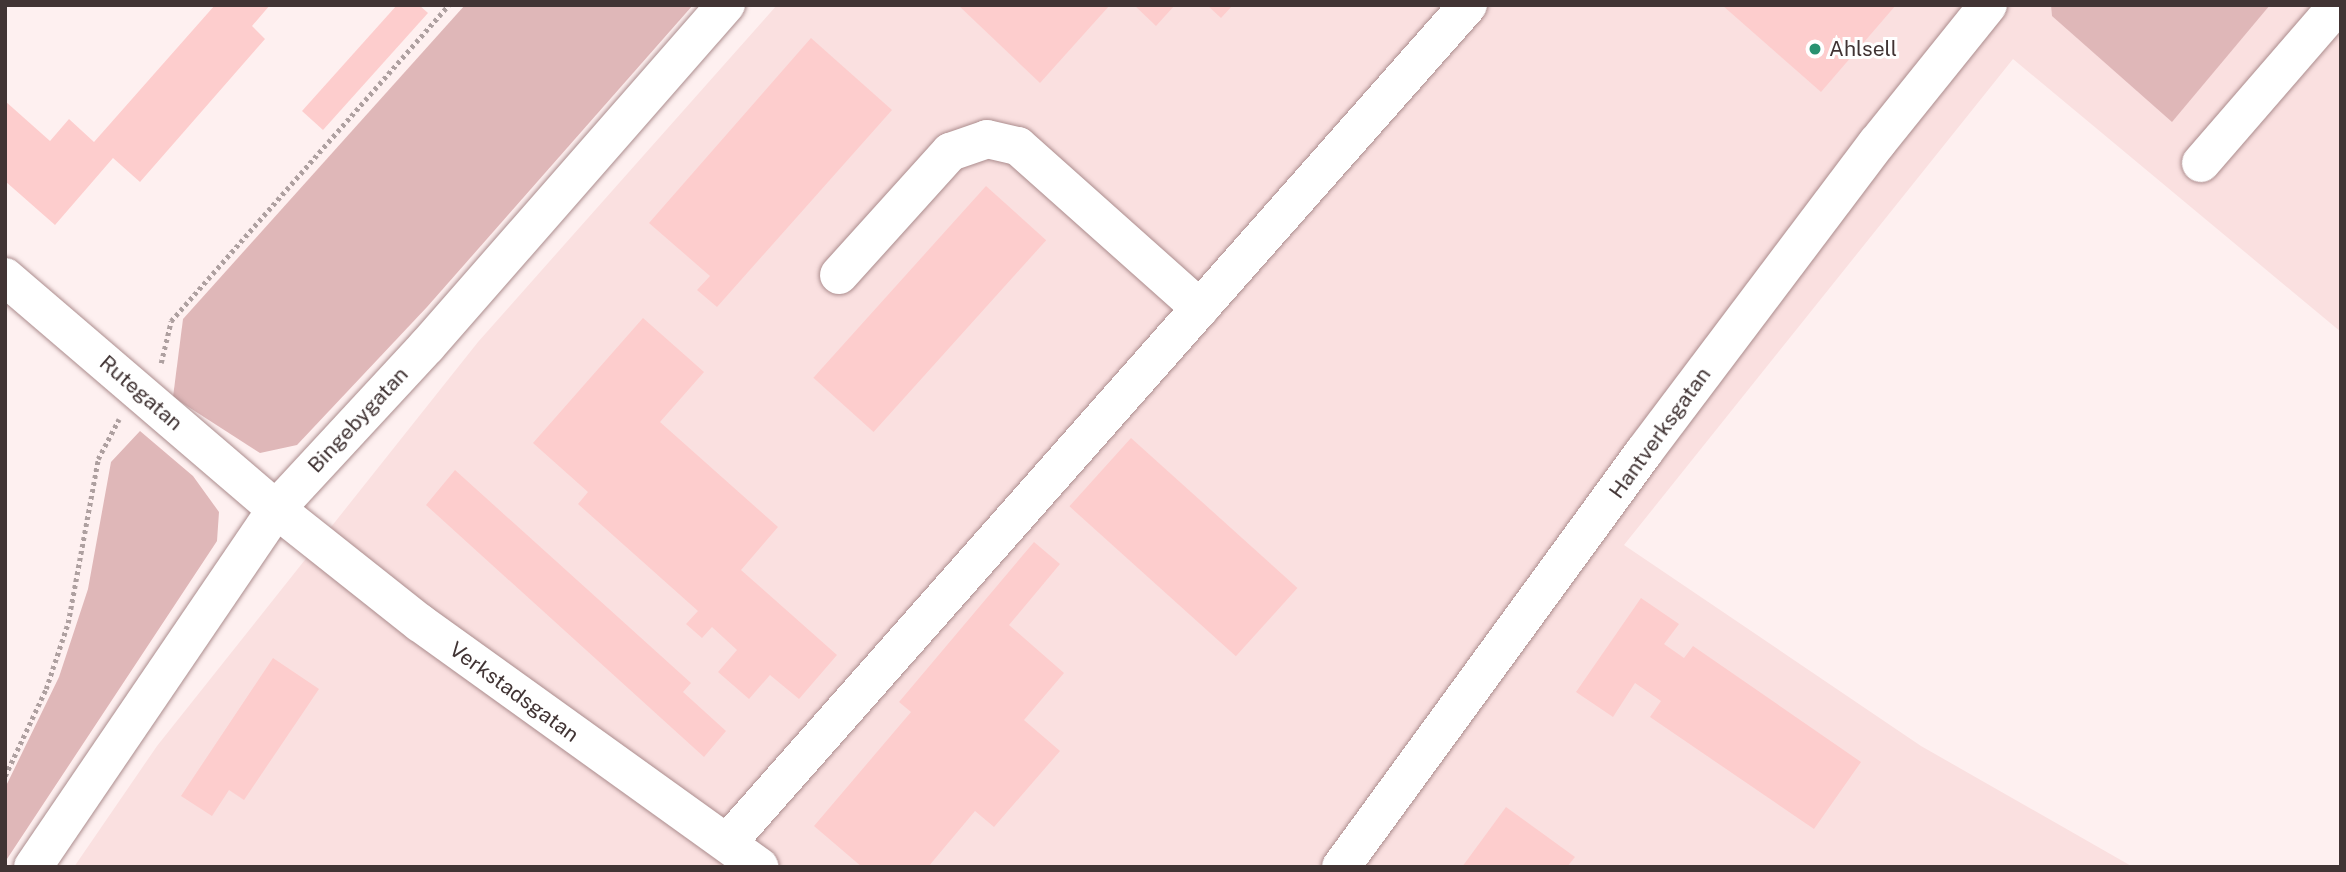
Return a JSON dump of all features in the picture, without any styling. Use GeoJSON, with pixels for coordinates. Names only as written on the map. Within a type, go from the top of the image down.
{"type":"FeatureCollection","features":[{"type":"Feature","properties":{"kind":"street","name":"Bingebygatan"},"geometry":{"type":"LineString","coordinates":[[33,867],[276,509],[427,346],[726,5]]}},
{"type":"Feature","properties":{"kind":"street"},"geometry":{"type":"LineString","coordinates":[[728,842],[1468,5]]}},
{"type":"Feature","properties":{"kind":"street","name":"Hantverksgatan"},"geometry":{"type":"LineString","coordinates":[[1341,867],[1652,441],[1877,143],[1988,5]]}},
{"type":"Feature","properties":{"kind":"street"},"geometry":{"type":"LineString","coordinates":[[2201,163],[2337,5]]}},
{"type":"Feature","properties":{"kind":"street"},"geometry":{"type":"LineString","coordinates":[[839,275],[950,152],[987,139],[1018,146],[1199,308]]}},
{"type":"Feature","properties":{"kind":"street","name":"Rutegatan"},"geometry":{"type":"LineString","coordinates":[[5,277],[276,509]]}},
{"type":"Feature","properties":{"kind":"street","name":"Verkstadsgatan"},"geometry":{"type":"LineString","coordinates":[[276,509],[420,623],[728,842],[759,867]]}},
{"type":"Feature","properties":{"kind":"path"},"geometry":{"type":"LineString","coordinates":[[5,776],[46,689],[68,623],[99,459],[137,391],[156,384],[171,321],[449,5]]}},
{"type":"Feature","properties":{"kind":"shaded area"},"geometry":{"type":"Polygon","coordinates":[[[465,5],[693,5],[427,307],[297,445],[260,453],[173,397],[183,319],[465,5]]]}},
{"type":"Feature","properties":{"kind":"shaded area"},"geometry":{"type":"Polygon","coordinates":[[[777,5],[2341,5],[2341,332],[2013,59],[1624,545],[1921,746],[2133,867],[74,867],[157,746],[478,342],[777,5]]]}},
{"type":"Feature","properties":{"kind":"shaded area"},"geometry":{"type":"Polygon","coordinates":[[[2051,5],[2270,5],[2172,122],[2052,16],[2051,5]]]}},
{"type":"Feature","properties":{"kind":"shaded area"},"geometry":{"type":"Polygon","coordinates":[[[140,431],[193,476],[219,512],[217,541],[5,862],[5,788],[59,677],[88,589],[111,462],[140,431]]]}},
{"type":"Feature","properties":{"kind":"building"},"geometry":{"type":"Polygon","coordinates":[[[215,5],[270,5],[252,26],[265,39],[140,182],[113,158],[55,225],[5,181],[5,101],[50,141],[69,119],[94,142],[215,5]]]}},
{"type":"Feature","properties":{"kind":"building"},"geometry":{"type":"Polygon","coordinates":[[[397,5],[419,5],[428,13],[323,130],[302,111],[397,5]]]}},
{"type":"Feature","properties":{"kind":"building"},"geometry":{"type":"Polygon","coordinates":[[[958,5],[1110,5],[1040,83],[958,5]]]}},
{"type":"Feature","properties":{"kind":"building"},"geometry":{"type":"Polygon","coordinates":[[[1134,5],[1175,5],[1156,26],[1134,5]]]}},
{"type":"Feature","properties":{"kind":"building"},"geometry":{"type":"Polygon","coordinates":[[[1207,5],[1233,5],[1221,18],[1207,5]]]}},
{"type":"Feature","properties":{"kind":"building","name":"Ahlsell"},"geometry":{"type":"Polygon","coordinates":[[[1722,5],[1896,5],[1821,92],[1722,5]]]}},
{"type":"Feature","properties":{"kind":"building"},"geometry":{"type":"Polygon","coordinates":[[[811,38],[892,110],[717,307],[697,290],[710,276],[649,223],[811,38]]]}},
{"type":"Feature","properties":{"kind":"building"},"geometry":{"type":"Polygon","coordinates":[[[986,186],[1046,240],[874,432],[813,378],[986,186]]]}},
{"type":"Feature","properties":{"kind":"building"},"geometry":{"type":"Polygon","coordinates":[[[643,318],[704,372],[660,422],[778,527],[741,570],[837,655],[799,699],[770,675],[749,699],[718,672],[737,650],[712,627],[702,638],[686,624],[698,611],[578,504],[588,492],[533,443],[643,318]]]}},
{"type":"Feature","properties":{"kind":"building"},"geometry":{"type":"Polygon","coordinates":[[[1131,438],[1297,588],[1236,656],[1069,506],[1131,438]]]}},
{"type":"Feature","properties":{"kind":"building"},"geometry":{"type":"Polygon","coordinates":[[[455,470],[691,683],[683,692],[726,731],[704,757],[426,505],[455,470]]]}},
{"type":"Feature","properties":{"kind":"building"},"geometry":{"type":"Polygon","coordinates":[[[1034,542],[1060,564],[1009,625],[1064,673],[1024,720],[1060,751],[994,827],[975,811],[928,867],[862,867],[814,826],[911,712],[899,702],[1034,542]]]}},
{"type":"Feature","properties":{"kind":"building"},"geometry":{"type":"Polygon","coordinates":[[[1641,598],[1679,624],[1664,644],[1684,658],[1693,646],[1861,762],[1814,829],[1650,717],[1661,701],[1635,683],[1613,717],[1576,692],[1641,598]]]}},
{"type":"Feature","properties":{"kind":"building"},"geometry":{"type":"Polygon","coordinates":[[[273,658],[319,689],[244,800],[229,790],[212,816],[181,796],[273,658]]]}},
{"type":"Feature","properties":{"kind":"building"},"geometry":{"type":"Polygon","coordinates":[[[1506,807],[1575,857],[1567,867],[1462,867],[1506,807]]]}},
{"type":"Feature","properties":{"kind":"place","name":"Ahlsell"},"geometry":{"type":"Point","coordinates":[1815,49]}}]}
